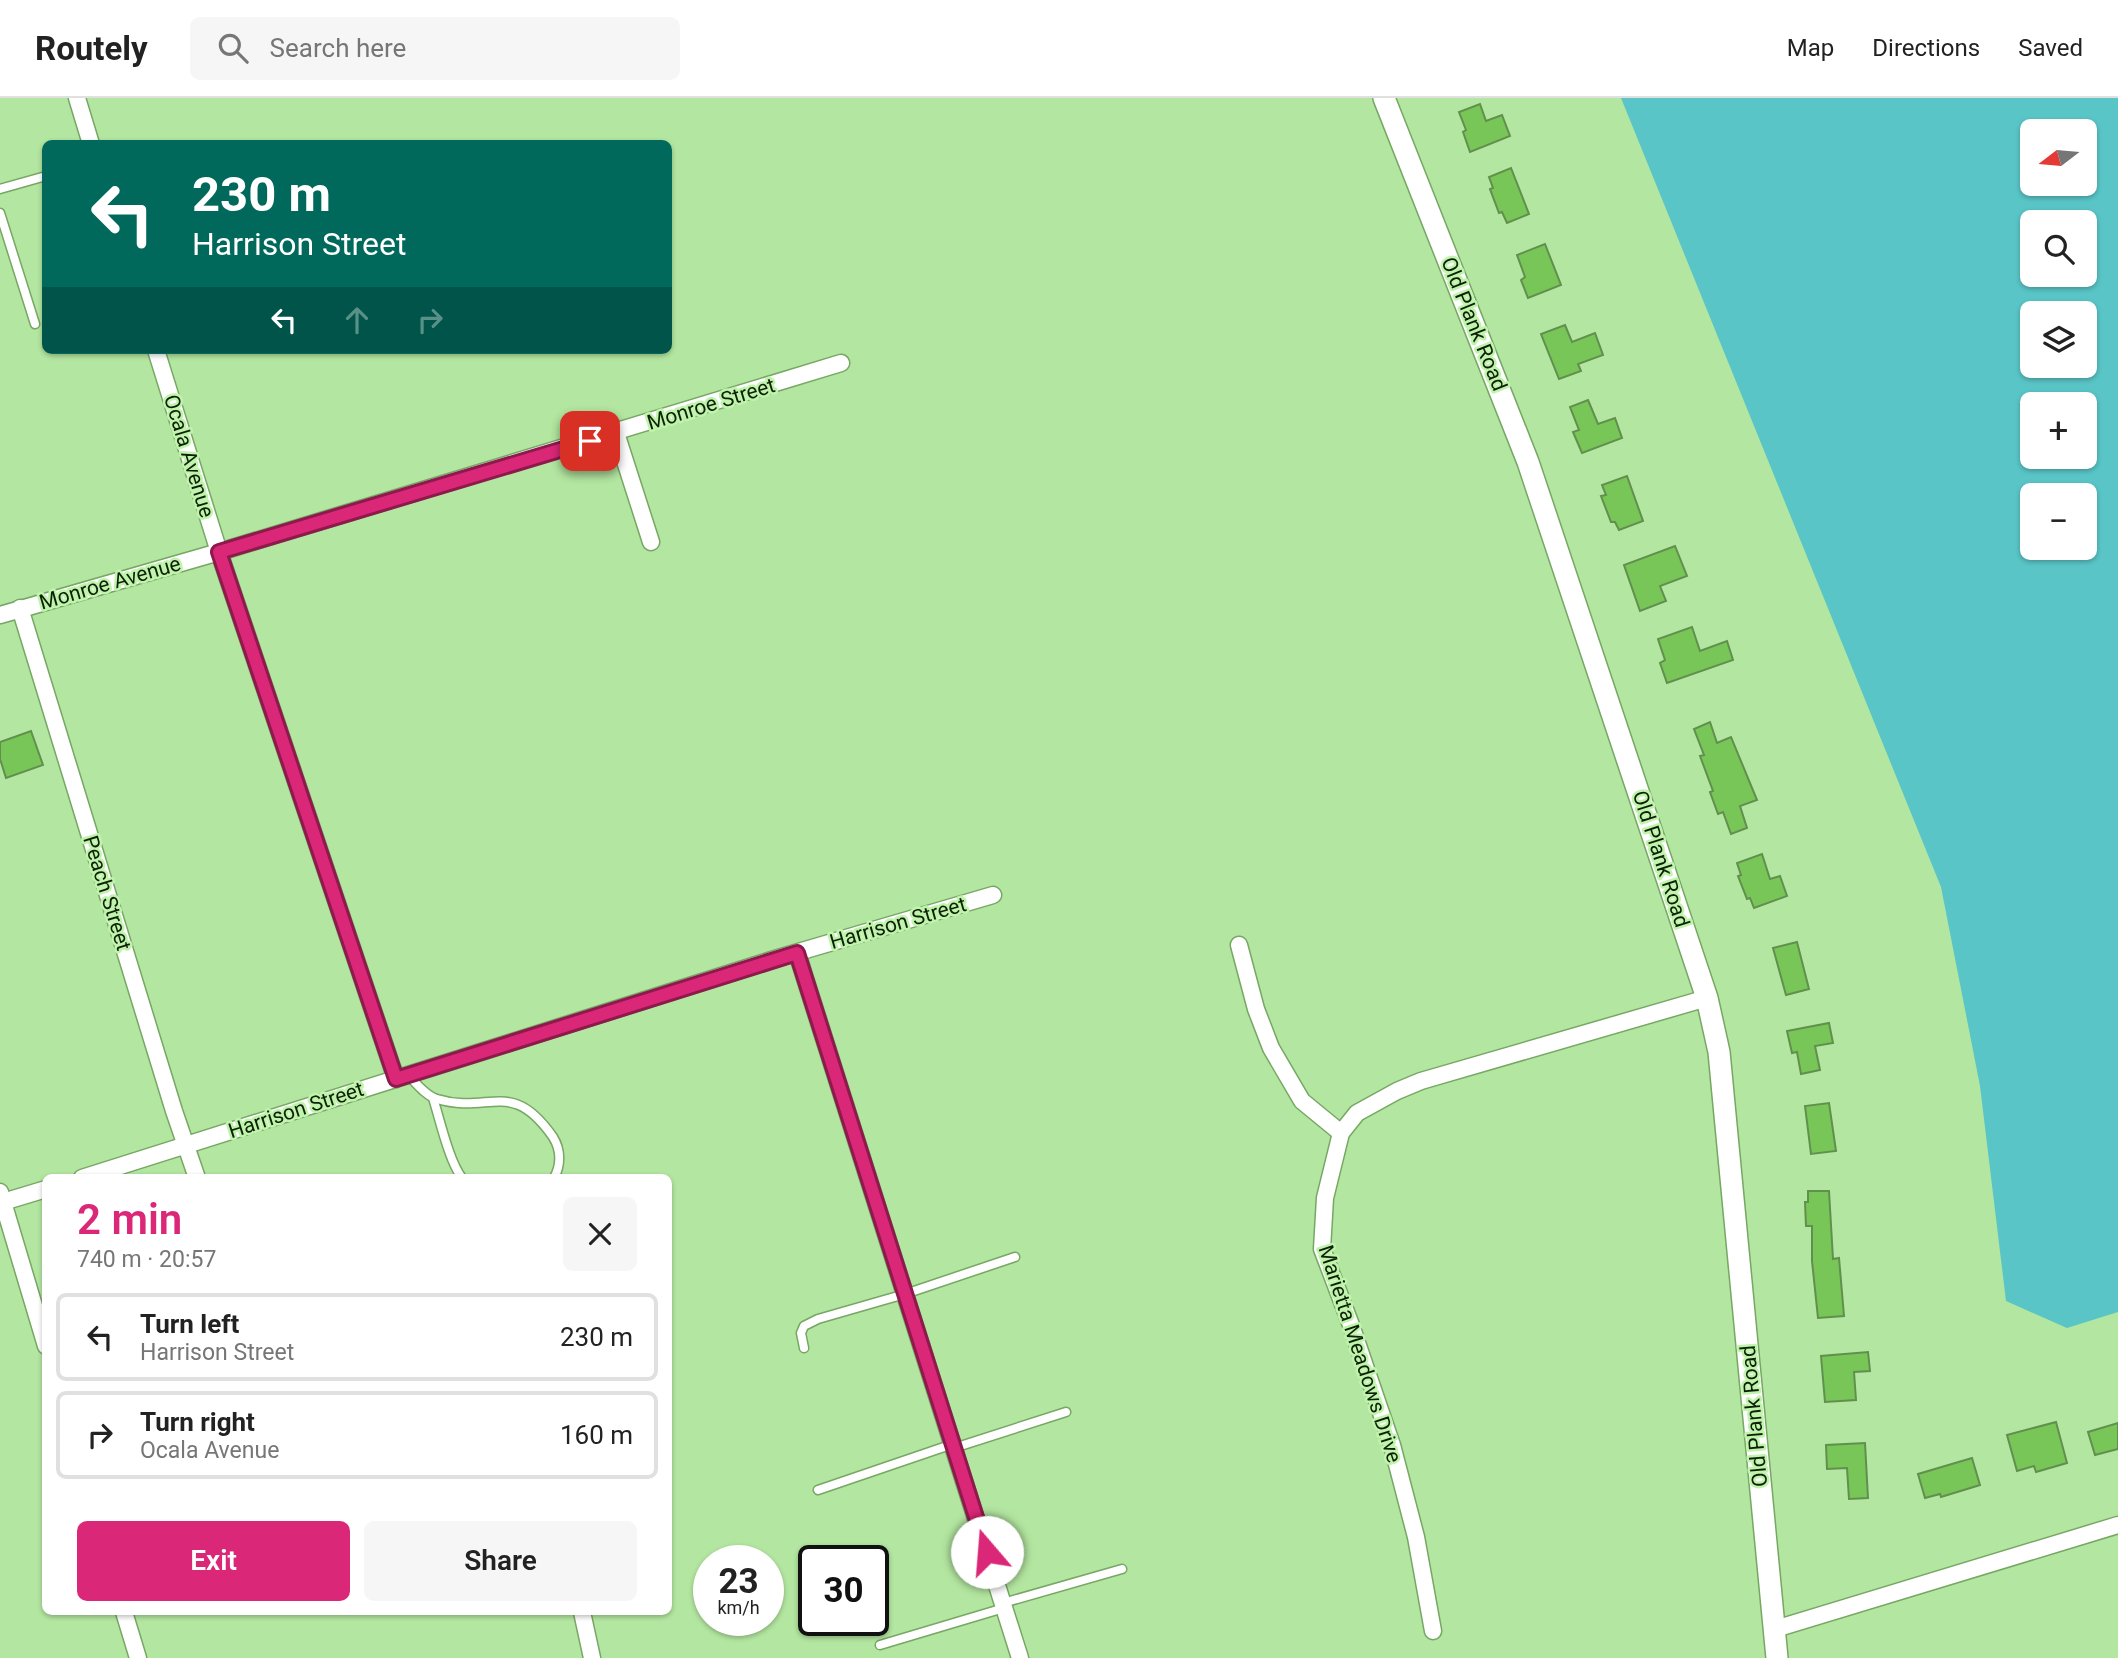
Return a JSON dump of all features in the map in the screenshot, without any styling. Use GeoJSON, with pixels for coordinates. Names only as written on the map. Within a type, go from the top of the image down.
{"type":"FeatureCollection","features":[{"type":"Feature","properties":{"kind":"street"},"geometry":{"type":"LineString","coordinates":[[77,98],[90,140]]}},
{"type":"Feature","properties":{"kind":"street","name":"Old Plank Road"},"geometry":{"type":"LineString","coordinates":[[1384,98],[1528,462],[1707,998],[1719,1052],[1777,1658]]}},
{"type":"Feature","properties":{"kind":"street","name":"Ocala Avenue"},"geometry":{"type":"LineString","coordinates":[[157,354],[219,552],[402,1077]]}},
{"type":"Feature","properties":{"kind":"street","name":"Monroe Street"},"geometry":{"type":"LineString","coordinates":[[219,552],[841,363]]}},
{"type":"Feature","properties":{"kind":"street"},"geometry":{"type":"LineString","coordinates":[[616,433],[651,542]]}},
{"type":"Feature","properties":{"kind":"street","name":"Monroe Avenue"},"geometry":{"type":"LineString","coordinates":[[0,615],[219,552]]}},
{"type":"Feature","properties":{"kind":"street","name":"Peach Street"},"geometry":{"type":"LineString","coordinates":[[20,608],[196,1174]]}},
{"type":"Feature","properties":{"kind":"street","name":"Harrison Street"},"geometry":{"type":"LineString","coordinates":[[95,1174],[797,953],[993,895]]}},
{"type":"Feature","properties":{"kind":"street"},"geometry":{"type":"LineString","coordinates":[[1240,945],[1256,1009],[1271,1048],[1302,1101],[1341,1133],[1357,1113],[1422,1081],[1707,998]]}},
{"type":"Feature","properties":{"kind":"street"},"geometry":{"type":"LineString","coordinates":[[797,953],[1020,1658]]}},
{"type":"Feature","properties":{"kind":"street","name":"Marietta Meadows Drive"},"geometry":{"type":"LineString","coordinates":[[1341,1133],[1325,1198],[1322,1249],[1392,1445],[1416,1537],[1433,1631]]}},
{"type":"Feature","properties":{"kind":"street"},"geometry":{"type":"LineString","coordinates":[[42,1190],[1,1199],[42,1333]]}},
{"type":"Feature","properties":{"kind":"street"},"geometry":{"type":"LineString","coordinates":[[1775,1629],[2118,1525]]}},
{"type":"Feature","properties":{"kind":"street"},"geometry":{"type":"LineString","coordinates":[[125,1615],[138,1658]]}},
{"type":"Feature","properties":{"kind":"street"},"geometry":{"type":"LineString","coordinates":[[583,1615],[592,1658]]}},
{"type":"Feature","properties":{"kind":"lane"},"geometry":{"type":"LineString","coordinates":[[0,189],[42,177]]}},
{"type":"Feature","properties":{"kind":"lane"},"geometry":{"type":"LineString","coordinates":[[0,213],[35,324]]}},
{"type":"Feature","properties":{"kind":"lane"},"geometry":{"type":"LineString","coordinates":[[402,1077],[433,1098],[455,1104],[510,1101],[538,1116],[558,1144],[560,1168],[556,1174]]}},
{"type":"Feature","properties":{"kind":"lane"},"geometry":{"type":"LineString","coordinates":[[433,1098],[459,1174]]}},
{"type":"Feature","properties":{"kind":"lane"},"geometry":{"type":"LineString","coordinates":[[804,1348],[801,1333],[804,1326],[818,1319],[905,1294],[1015,1257]]}},
{"type":"Feature","properties":{"kind":"lane"},"geometry":{"type":"LineString","coordinates":[[818,1490],[1066,1412]]}},
{"type":"Feature","properties":{"kind":"lane"},"geometry":{"type":"LineString","coordinates":[[880,1645],[1122,1569]]}},
{"type":"Feature","properties":{"kind":"water"},"geometry":{"type":"Polygon","coordinates":[[[1621,98],[2118,98],[2118,1312],[2067,1328],[2006,1301],[1980,1086],[1941,887],[1621,98]]]}},
{"type":"Feature","properties":{"kind":"building"},"geometry":{"type":"Polygon","coordinates":[[[1480,104],[1486,121],[1502,115],[1510,136],[1470,152],[1459,112],[1480,104]]]}},
{"type":"Feature","properties":{"kind":"building"},"geometry":{"type":"Polygon","coordinates":[[[1511,168],[1529,214],[1507,223],[1502,212],[1499,213],[1490,189],[1493,188],[1489,177],[1511,168]]]}},
{"type":"Feature","properties":{"kind":"building"},"geometry":{"type":"Polygon","coordinates":[[[1545,244],[1561,285],[1528,298],[1521,280],[1525,277],[1517,255],[1545,244]]]}},
{"type":"Feature","properties":{"kind":"building"},"geometry":{"type":"Polygon","coordinates":[[[1565,325],[1572,342],[1595,333],[1603,355],[1578,364],[1581,371],[1559,379],[1541,334],[1565,325]]]}},
{"type":"Feature","properties":{"kind":"building"},"geometry":{"type":"Polygon","coordinates":[[[1588,400],[1598,424],[1615,418],[1622,438],[1582,453],[1573,432],[1579,430],[1570,407],[1588,400]]]}},
{"type":"Feature","properties":{"kind":"building"},"geometry":{"type":"Polygon","coordinates":[[[1627,476],[1643,521],[1619,530],[1615,522],[1611,522],[1601,496],[1606,495],[1602,485],[1627,476]]]}},
{"type":"Feature","properties":{"kind":"building"},"geometry":{"type":"Polygon","coordinates":[[[1675,546],[1687,576],[1660,586],[1666,601],[1640,611],[1624,565],[1675,546]]]}},
{"type":"Feature","properties":{"kind":"building"},"geometry":{"type":"Polygon","coordinates":[[[1692,627],[1700,651],[1727,641],[1733,660],[1667,683],[1660,663],[1665,660],[1658,639],[1692,627]]]}},
{"type":"Feature","properties":{"kind":"building"},"geometry":{"type":"Polygon","coordinates":[[[1710,722],[1717,743],[1731,737],[1757,800],[1740,806],[1747,828],[1731,834],[1723,812],[1718,814],[1710,792],[1713,791],[1700,756],[1704,755],[1694,729],[1710,722]]]}},
{"type":"Feature","properties":{"kind":"building"},"geometry":{"type":"Polygon","coordinates":[[[31,731],[43,765],[6,778],[0,759],[0,742],[31,731]]]}},
{"type":"Feature","properties":{"kind":"building"},"geometry":{"type":"Polygon","coordinates":[[[1762,854],[1770,879],[1780,876],[1787,896],[1754,908],[1750,898],[1747,899],[1738,876],[1741,875],[1737,863],[1762,854]]]}},
{"type":"Feature","properties":{"kind":"building"},"geometry":{"type":"Polygon","coordinates":[[[1797,942],[1809,989],[1786,995],[1773,948],[1797,942]]]}},
{"type":"Feature","properties":{"kind":"building"},"geometry":{"type":"Polygon","coordinates":[[[1829,1023],[1833,1043],[1815,1046],[1820,1070],[1801,1074],[1797,1052],[1792,1053],[1787,1031],[1829,1023]]]}},
{"type":"Feature","properties":{"kind":"building"},"geometry":{"type":"Polygon","coordinates":[[[1829,1103],[1836,1151],[1811,1154],[1805,1106],[1829,1103]]]}},
{"type":"Feature","properties":{"kind":"building"},"geometry":{"type":"Polygon","coordinates":[[[1808,1191],[1829,1191],[1833,1259],[1839,1258],[1844,1316],[1818,1318],[1812,1261],[1812,1226],[1806,1226],[1805,1202],[1808,1202],[1808,1191]]]}},
{"type":"Feature","properties":{"kind":"building"},"geometry":{"type":"Polygon","coordinates":[[[1868,1352],[1870,1371],[1854,1372],[1856,1400],[1825,1402],[1821,1356],[1868,1352]]]}},
{"type":"Feature","properties":{"kind":"building"},"geometry":{"type":"Polygon","coordinates":[[[2056,1422],[2067,1463],[2036,1472],[2034,1466],[2017,1471],[2007,1435],[2056,1422]]]}},
{"type":"Feature","properties":{"kind":"building"},"geometry":{"type":"Polygon","coordinates":[[[2118,1423],[2118,1449],[2095,1455],[2088,1432],[2118,1423]]]}},
{"type":"Feature","properties":{"kind":"building"},"geometry":{"type":"Polygon","coordinates":[[[1865,1443],[1868,1498],[1849,1499],[1847,1468],[1827,1469],[1826,1445],[1865,1443]]]}},
{"type":"Feature","properties":{"kind":"building"},"geometry":{"type":"Polygon","coordinates":[[[1972,1458],[1980,1485],[1941,1497],[1940,1494],[1925,1498],[1918,1474],[1972,1458]]]}},
{"type":"Feature","properties":{"kind":"route"},"geometry":{"type":"LineString","coordinates":[[590,441],[219,552],[396,1079],[797,953],[987,1552]]}}]}
